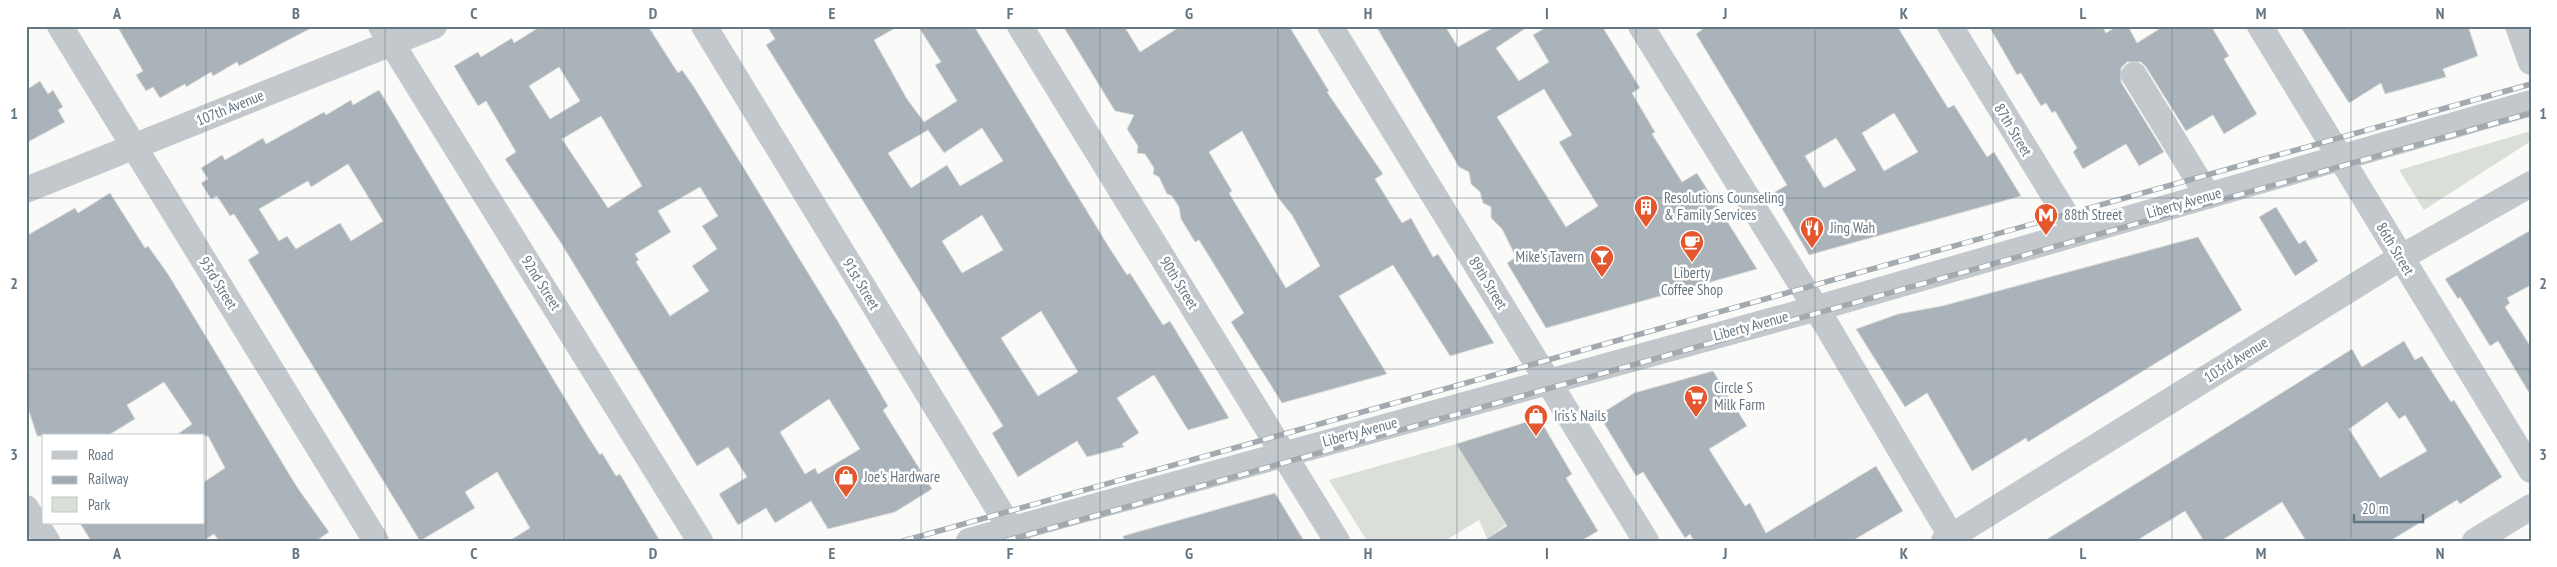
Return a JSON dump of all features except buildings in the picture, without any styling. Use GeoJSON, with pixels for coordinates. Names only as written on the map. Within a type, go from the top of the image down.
{"type":"FeatureCollection","features":[{"type":"Feature","properties":{"kind":"street","name":"93rd Street"},"geometry":{"type":"LineString","coordinates":[[60,26],[376,541]]}},
{"type":"Feature","properties":{"kind":"street","name":"107th Avenue"},"geometry":{"type":"LineString","coordinates":[[26,190],[134,146],[386,35],[434,26]]}},
{"type":"Feature","properties":{"kind":"street","name":"91st Street"},"geometry":{"type":"LineString","coordinates":[[704,26],[1014,535]]}},
{"type":"Feature","properties":{"kind":"street","name":"90th Street"},"geometry":{"type":"LineString","coordinates":[[1020,26],[1337,541]]}},
{"type":"Feature","properties":{"kind":"street","name":"89th Street"},"geometry":{"type":"LineString","coordinates":[[1330,26],[1646,541]]}},
{"type":"Feature","properties":{"kind":"street"},"geometry":{"type":"LineString","coordinates":[[1640,26],[1814,309],[1950,539]]}},
{"type":"Feature","properties":{"kind":"street","name":"87th Street"},"geometry":{"type":"LineString","coordinates":[[1950,26],[2077,233]]}},
{"type":"Feature","properties":{"kind":"street","name":"86th Street"},"geometry":{"type":"LineString","coordinates":[[2260,26],[2531,470]]}},
{"type":"Feature","properties":{"kind":"street"},"geometry":{"type":"LineString","coordinates":[[2518,26],[2531,62]]}},
{"type":"Feature","properties":{"kind":"street","name":"92nd Street"},"geometry":{"type":"LineString","coordinates":[[386,35],[700,541]]}},
{"type":"Feature","properties":{"kind":"street"},"geometry":{"type":"LineString","coordinates":[[2134,75],[2208,196]]}},
{"type":"Feature","properties":{"kind":"street","name":"Liberty Avenue"},"geometry":{"type":"LineString","coordinates":[[969,541],[1014,535],[1284,453],[1814,309],[2531,103]]}},
{"type":"Feature","properties":{"kind":"street","name":"103rd Avenue"},"geometry":{"type":"LineString","coordinates":[[1950,539],[2400,258],[2531,184]]}},
{"type":"Feature","properties":{"kind":"street"},"geometry":{"type":"LineString","coordinates":[[2475,541],[2531,507]]}},
{"type":"Feature","properties":{"kind":"street"},"geometry":{"type":"LineString","coordinates":[[26,508],[47,541]]}},
{"type":"Feature","properties":{"kind":"green space"},"geometry":{"type":"Polygon","coordinates":[[[2531,131],[2531,141],[2424,210],[2399,170],[2531,131]]]}},
{"type":"Feature","properties":{"kind":"green space"},"geometry":{"type":"Polygon","coordinates":[[[1456,444],[1506,525],[1487,538],[1479,520],[1445,541],[1367,541],[1329,480],[1456,444]]]}},
{"type":"Feature","properties":{"kind":"railway"},"geometry":{"type":"LineString","coordinates":[[903,541],[2531,84]]}},
{"type":"Feature","properties":{"kind":"railway"},"geometry":{"type":"LineString","coordinates":[[1005,541],[2531,113]]}},
{"type":"Feature","properties":{"kind":"place","name":"Resolutions Counseling & Family Services"},"geometry":{"type":"Point","coordinates":[1646,228]}},
{"type":"Feature","properties":{"kind":"place","name":"88th Street"},"geometry":{"type":"Point","coordinates":[2046,236]}},
{"type":"Feature","properties":{"kind":"place","name":"Jing Wah"},"geometry":{"type":"Point","coordinates":[1812,249]}},
{"type":"Feature","properties":{"kind":"place","name":"Liberty Coffee Shop"},"geometry":{"type":"Point","coordinates":[1692,263]}},
{"type":"Feature","properties":{"kind":"place","name":"Mike's Tavern"},"geometry":{"type":"Point","coordinates":[1602,278]}},
{"type":"Feature","properties":{"kind":"place","name":"Circle S Milk Farm"},"geometry":{"type":"Point","coordinates":[1696,418]}},
{"type":"Feature","properties":{"kind":"place","name":"Iris's Nails"},"geometry":{"type":"Point","coordinates":[1536,437]}},
{"type":"Feature","properties":{"kind":"place","name":"Joe's Hardware"},"geometry":{"type":"Point","coordinates":[846,498]}}]}
